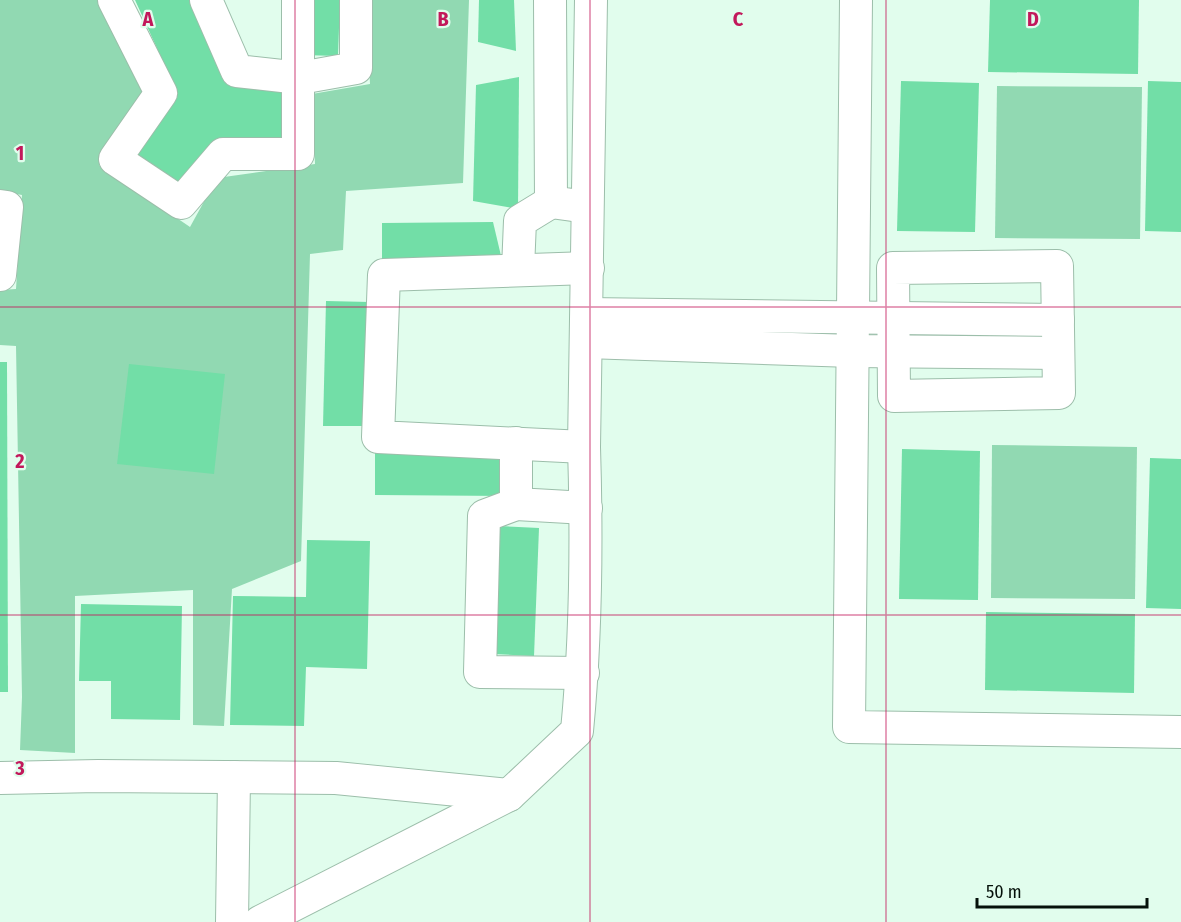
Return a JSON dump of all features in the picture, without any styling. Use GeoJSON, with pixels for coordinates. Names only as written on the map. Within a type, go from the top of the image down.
{"type":"FeatureCollection","features":[{"type":"Feature","properties":{"kind":"street"},"geometry":{"type":"LineString","coordinates":[[114,0],[161,93],[115,159],[181,202],[223,154],[298,154],[300,78],[298,0]]}},
{"type":"Feature","properties":{"kind":"street"},"geometry":{"type":"LineString","coordinates":[[206,0],[237,71],[300,78],[356,68],[356,0]]}},
{"type":"Feature","properties":{"kind":"street"},"geometry":{"type":"LineString","coordinates":[[550,0],[551,202]]}},
{"type":"Feature","properties":{"kind":"street"},"geometry":{"type":"LineString","coordinates":[[260,922],[509,795],[577,731],[583,673],[591,0]]}},
{"type":"Feature","properties":{"kind":"street"},"geometry":{"type":"LineString","coordinates":[[856,0],[849,727],[1181,732]]}},
{"type":"Feature","properties":{"kind":"street"},"geometry":{"type":"LineString","coordinates":[[518,269],[520,221],[551,202],[587,207]]}},
{"type":"Feature","properties":{"kind":"street"},"geometry":{"type":"LineString","coordinates":[[0,206],[7,207],[0,275]]}},
{"type":"Feature","properties":{"kind":"street"},"geometry":{"type":"LineString","coordinates":[[1057,266],[1058,320],[1059,393],[894,396],[893,268],[1057,266]]}},
{"type":"Feature","properties":{"kind":"street"},"geometry":{"type":"LineString","coordinates":[[584,447],[378,436],[384,275],[588,268]]}},
{"type":"Feature","properties":{"kind":"street"},"geometry":{"type":"LineString","coordinates":[[586,328],[853,318],[1058,320]]}},
{"type":"Feature","properties":{"kind":"street"},"geometry":{"type":"LineString","coordinates":[[586,328],[852,351],[1058,353]]}},
{"type":"Feature","properties":{"kind":"street"},"geometry":{"type":"LineString","coordinates":[[516,443],[516,504]]}},
{"type":"Feature","properties":{"kind":"street"},"geometry":{"type":"LineString","coordinates":[[583,673],[480,672],[484,516],[516,504],[586,508]]}},
{"type":"Feature","properties":{"kind":"street"},"geometry":{"type":"LineString","coordinates":[[232,922],[234,777]]}},
{"type":"Feature","properties":{"kind":"street"},"geometry":{"type":"LineString","coordinates":[[0,778],[336,778],[509,795]]}},
{"type":"Feature","properties":{"kind":"green space"},"geometry":{"type":"Polygon","coordinates":[[[0,0],[104,0],[146,90],[99,165],[190,227],[217,178],[315,164],[312,94],[370,84],[366,0],[469,0],[463,183],[346,191],[343,250],[310,254],[301,561],[232,589],[224,726],[193,725],[193,590],[75,596],[75,753],[20,750],[22,697],[16,346],[0,345],[0,290],[16,289],[22,195],[0,191],[0,0]]]}},
{"type":"Feature","properties":{"kind":"green space"},"geometry":{"type":"Polygon","coordinates":[[[997,86],[1142,87],[1140,239],[995,238],[997,86]]]}},
{"type":"Feature","properties":{"kind":"green space"},"geometry":{"type":"Polygon","coordinates":[[[992,445],[1137,447],[1135,599],[991,598],[992,445]]]}},
{"type":"Feature","properties":{"kind":"building"},"geometry":{"type":"Polygon","coordinates":[[[135,0],[192,0],[229,84],[296,87],[293,142],[183,189],[131,150],[176,90],[135,0]]]}},
{"type":"Feature","properties":{"kind":"building"},"geometry":{"type":"Polygon","coordinates":[[[304,0],[340,0],[338,56],[302,55],[304,0]]]}},
{"type":"Feature","properties":{"kind":"building"},"geometry":{"type":"Polygon","coordinates":[[[479,0],[514,0],[516,51],[478,42],[479,0]]]}},
{"type":"Feature","properties":{"kind":"building"},"geometry":{"type":"Polygon","coordinates":[[[990,0],[1139,0],[1138,74],[988,72],[990,0]]]}},
{"type":"Feature","properties":{"kind":"building"},"geometry":{"type":"Polygon","coordinates":[[[519,77],[518,209],[473,201],[476,85],[519,77]]]}},
{"type":"Feature","properties":{"kind":"building"},"geometry":{"type":"Polygon","coordinates":[[[901,81],[979,83],[975,232],[897,231],[901,81]]]}},
{"type":"Feature","properties":{"kind":"building"},"geometry":{"type":"Polygon","coordinates":[[[1148,81],[1181,82],[1181,232],[1145,231],[1148,81]]]}},
{"type":"Feature","properties":{"kind":"building"},"geometry":{"type":"Polygon","coordinates":[[[493,222],[502,260],[382,260],[382,223],[493,222]]]}},
{"type":"Feature","properties":{"kind":"building"},"geometry":{"type":"Polygon","coordinates":[[[326,301],[370,302],[368,426],[323,426],[326,301]]]}},
{"type":"Feature","properties":{"kind":"building"},"geometry":{"type":"Polygon","coordinates":[[[0,362],[7,362],[8,692],[0,692],[0,362]]]}},
{"type":"Feature","properties":{"kind":"building"},"geometry":{"type":"Polygon","coordinates":[[[129,364],[225,374],[214,474],[117,464],[129,364]]]}},
{"type":"Feature","properties":{"kind":"building"},"geometry":{"type":"Polygon","coordinates":[[[902,449],[980,451],[978,600],[899,599],[902,449]]]}},
{"type":"Feature","properties":{"kind":"building"},"geometry":{"type":"Polygon","coordinates":[[[375,453],[507,454],[507,496],[375,495],[375,453]]]}},
{"type":"Feature","properties":{"kind":"building"},"geometry":{"type":"Polygon","coordinates":[[[1150,458],[1181,459],[1181,609],[1146,608],[1150,458]]]}},
{"type":"Feature","properties":{"kind":"building"},"geometry":{"type":"Polygon","coordinates":[[[498,526],[539,528],[534,656],[493,654],[498,526]]]}},
{"type":"Feature","properties":{"kind":"building"},"geometry":{"type":"Polygon","coordinates":[[[307,540],[370,541],[367,669],[306,667],[304,726],[230,725],[233,596],[306,597],[307,540]]]}},
{"type":"Feature","properties":{"kind":"building"},"geometry":{"type":"Polygon","coordinates":[[[81,604],[182,606],[180,720],[111,719],[111,681],[79,681],[81,604]]]}},
{"type":"Feature","properties":{"kind":"building"},"geometry":{"type":"Polygon","coordinates":[[[986,612],[1135,614],[1134,693],[985,690],[986,612]]]}}]}
